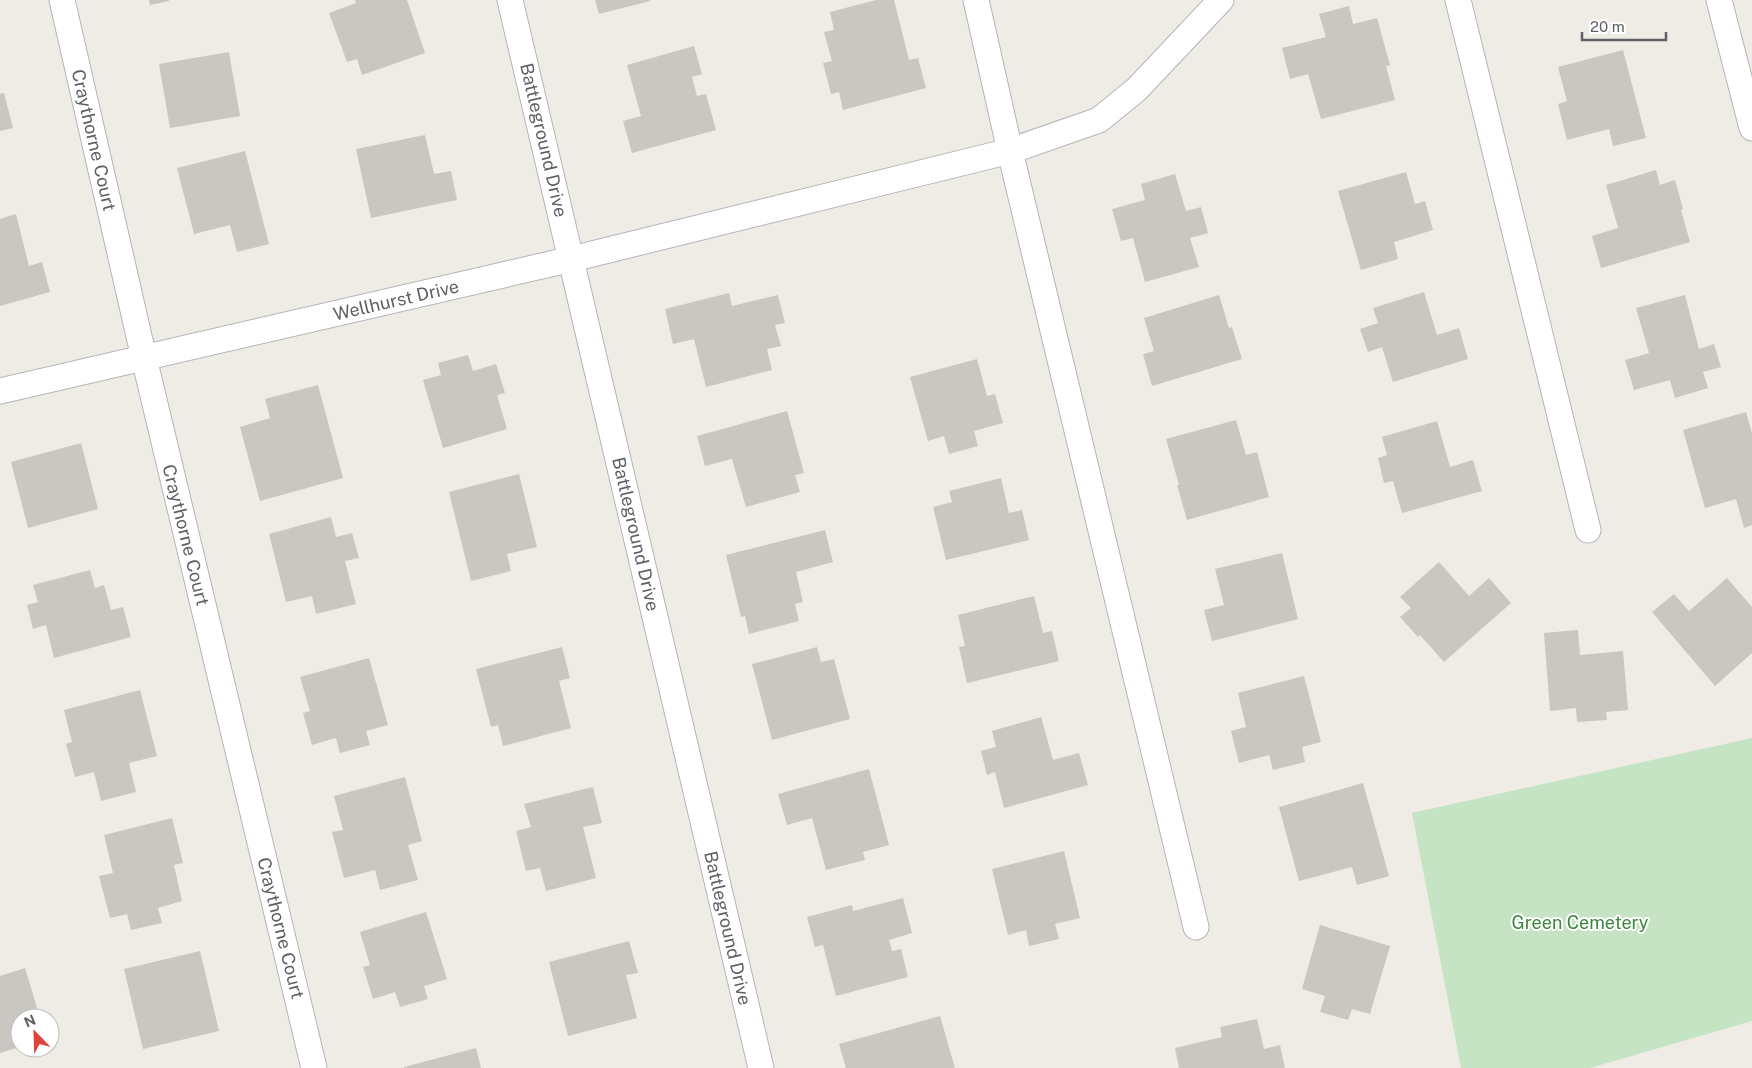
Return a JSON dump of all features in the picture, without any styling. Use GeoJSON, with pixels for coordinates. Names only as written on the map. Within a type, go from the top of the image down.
{"type":"FeatureCollection","features":[{"type":"Feature","properties":{"kind":"street","name":"Craythorne Court"},"geometry":{"type":"LineString","coordinates":[[62,0],[144,358],[314,1068]]}},
{"type":"Feature","properties":{"kind":"street","name":"Battleground Drive"},"geometry":{"type":"LineString","coordinates":[[510,0],[761,1068]]}},
{"type":"Feature","properties":{"kind":"street"},"geometry":{"type":"LineString","coordinates":[[976,0],[1010,151],[1196,928]]}},
{"type":"Feature","properties":{"kind":"street","name":"Wellhurst Drive"},"geometry":{"type":"LineString","coordinates":[[0,391],[572,259],[1010,151],[1099,120],[1137,89],[1221,0]]}},
{"type":"Feature","properties":{"kind":"street"},"geometry":{"type":"LineString","coordinates":[[1458,0],[1588,530]]}},
{"type":"Feature","properties":{"kind":"street"},"geometry":{"type":"LineString","coordinates":[[1719,0],[1752,128]]}},
{"type":"Feature","properties":{"kind":"green space","name":"Green Cemetery"},"geometry":{"type":"Polygon","coordinates":[[[1752,738],[1752,1021],[1590,1068],[1461,1068],[1412,813],[1752,738]]]}},
{"type":"Feature","properties":{"kind":"building"},"geometry":{"type":"Polygon","coordinates":[[[149,0],[169,0],[169,1],[150,5],[149,0]]]}},
{"type":"Feature","properties":{"kind":"building"},"geometry":{"type":"Polygon","coordinates":[[[355,0],[407,0],[425,53],[362,75],[357,59],[347,62],[329,13],[356,3],[355,0]]]}},
{"type":"Feature","properties":{"kind":"building"},"geometry":{"type":"Polygon","coordinates":[[[595,0],[650,0],[650,1],[599,14],[595,0]]]}},
{"type":"Feature","properties":{"kind":"building"},"geometry":{"type":"Polygon","coordinates":[[[876,0],[894,0],[909,60],[918,58],[926,88],[843,110],[839,92],[831,94],[823,63],[832,61],[824,32],[834,30],[830,12],[876,0]]]}},
{"type":"Feature","properties":{"kind":"building"},"geometry":{"type":"Polygon","coordinates":[[[1349,6],[1353,24],[1377,18],[1390,65],[1386,66],[1395,100],[1321,119],[1308,74],[1290,79],[1282,48],[1326,37],[1319,14],[1349,6]]]}},
{"type":"Feature","properties":{"kind":"building"},"geometry":{"type":"Polygon","coordinates":[[[694,46],[702,74],[692,77],[697,96],[706,94],[716,130],[632,153],[623,121],[641,116],[627,65],[694,46]]]}},
{"type":"Feature","properties":{"kind":"building"},"geometry":{"type":"Polygon","coordinates":[[[1623,50],[1646,138],[1613,146],[1609,129],[1567,140],[1558,104],[1567,101],[1558,67],[1623,50]]]}},
{"type":"Feature","properties":{"kind":"building"},"geometry":{"type":"Polygon","coordinates":[[[229,52],[240,116],[170,128],[159,64],[229,52]]]}},
{"type":"Feature","properties":{"kind":"building"},"geometry":{"type":"Polygon","coordinates":[[[4,93],[13,128],[0,131],[0,94],[4,93]]]}},
{"type":"Feature","properties":{"kind":"building"},"geometry":{"type":"Polygon","coordinates":[[[425,135],[434,174],[451,171],[457,200],[371,218],[356,149],[425,135]]]}},
{"type":"Feature","properties":{"kind":"building"},"geometry":{"type":"Polygon","coordinates":[[[245,151],[269,244],[237,252],[230,225],[194,234],[177,168],[245,151]]]}},
{"type":"Feature","properties":{"kind":"building"},"geometry":{"type":"Polygon","coordinates":[[[1656,170],[1660,185],[1675,180],[1690,242],[1601,268],[1592,236],[1618,228],[1606,185],[1656,170]]]}},
{"type":"Feature","properties":{"kind":"building"},"geometry":{"type":"Polygon","coordinates":[[[1406,172],[1415,204],[1425,201],[1433,230],[1394,242],[1398,259],[1361,270],[1338,191],[1406,172]]]}},
{"type":"Feature","properties":{"kind":"building"},"geometry":{"type":"Polygon","coordinates":[[[1175,174],[1186,211],[1201,207],[1208,233],[1190,238],[1199,267],[1145,282],[1133,238],[1121,241],[1112,209],[1145,200],[1141,184],[1175,174]]]}},
{"type":"Feature","properties":{"kind":"building"},"geometry":{"type":"Polygon","coordinates":[[[16,214],[29,266],[42,262],[50,292],[0,306],[0,219],[16,214]]]}},
{"type":"Feature","properties":{"kind":"building"},"geometry":{"type":"Polygon","coordinates":[[[1424,292],[1437,335],[1459,328],[1468,359],[1393,382],[1382,347],[1368,352],[1360,329],[1378,323],[1373,308],[1424,292]]]}},
{"type":"Feature","properties":{"kind":"building"},"geometry":{"type":"Polygon","coordinates":[[[729,293],[732,306],[778,295],[785,323],[775,325],[781,346],[767,349],[772,370],[706,387],[694,339],[673,344],[665,309],[729,293]]]}},
{"type":"Feature","properties":{"kind":"building"},"geometry":{"type":"Polygon","coordinates":[[[1219,295],[1229,328],[1232,327],[1242,359],[1152,386],[1143,354],[1154,351],[1144,318],[1219,295]]]}},
{"type":"Feature","properties":{"kind":"building"},"geometry":{"type":"Polygon","coordinates":[[[1685,295],[1699,349],[1714,344],[1721,367],[1703,372],[1708,388],[1675,398],[1670,380],[1634,390],[1625,360],[1649,353],[1636,308],[1685,295]]]}},
{"type":"Feature","properties":{"kind":"building"},"geometry":{"type":"Polygon","coordinates":[[[468,355],[473,371],[496,364],[505,393],[497,395],[507,429],[443,448],[423,380],[441,375],[438,363],[468,355]]]}},
{"type":"Feature","properties":{"kind":"building"},"geometry":{"type":"Polygon","coordinates":[[[977,359],[987,396],[995,394],[1003,423],[974,431],[978,446],[949,454],[944,436],[928,441],[910,377],[977,359]]]}},
{"type":"Feature","properties":{"kind":"building"},"geometry":{"type":"Polygon","coordinates":[[[318,385],[343,478],[260,501],[240,427],[270,418],[265,399],[318,385]]]}},
{"type":"Feature","properties":{"kind":"building"},"geometry":{"type":"Polygon","coordinates":[[[787,411],[804,473],[795,475],[800,492],[746,507],[732,459],[705,466],[697,436],[787,411]]]}},
{"type":"Feature","properties":{"kind":"building"},"geometry":{"type":"Polygon","coordinates":[[[1746,412],[1752,433],[1752,525],[1744,528],[1736,499],[1705,508],[1683,430],[1746,412]]]}},
{"type":"Feature","properties":{"kind":"building"},"geometry":{"type":"Polygon","coordinates":[[[1236,420],[1246,455],[1257,452],[1269,497],[1187,520],[1166,439],[1236,420]]]}},
{"type":"Feature","properties":{"kind":"building"},"geometry":{"type":"Polygon","coordinates":[[[1437,421],[1450,467],[1473,460],[1482,491],[1402,513],[1393,481],[1384,483],[1378,458],[1387,455],[1382,437],[1437,421]]]}},
{"type":"Feature","properties":{"kind":"building"},"geometry":{"type":"Polygon","coordinates":[[[81,443],[98,509],[28,528],[11,462],[81,443]]]}},
{"type":"Feature","properties":{"kind":"building"},"geometry":{"type":"Polygon","coordinates":[[[519,474],[537,547],[507,554],[511,571],[471,581],[449,492],[519,474]]]}},
{"type":"Feature","properties":{"kind":"building"},"geometry":{"type":"Polygon","coordinates":[[[1001,478],[1009,513],[1022,510],[1029,540],[946,560],[933,507],[952,502],[949,491],[1001,478]]]}},
{"type":"Feature","properties":{"kind":"building"},"geometry":{"type":"Polygon","coordinates":[[[331,517],[336,537],[352,533],[359,558],[345,561],[356,604],[316,614],[312,596],[286,602],[269,534],[331,517]]]}},
{"type":"Feature","properties":{"kind":"building"},"geometry":{"type":"Polygon","coordinates":[[[825,530],[833,562],[796,572],[803,602],[795,604],[799,621],[749,634],[745,616],[741,617],[726,555],[825,530]]]}},
{"type":"Feature","properties":{"kind":"building"},"geometry":{"type":"Polygon","coordinates":[[[1282,553],[1298,619],[1212,641],[1204,610],[1224,605],[1215,569],[1282,553]]]}},
{"type":"Feature","properties":{"kind":"building"},"geometry":{"type":"Polygon","coordinates":[[[1439,562],[1469,596],[1489,578],[1511,603],[1444,662],[1420,635],[1418,637],[1400,617],[1411,608],[1400,597],[1439,562]]]}},
{"type":"Feature","properties":{"kind":"building"},"geometry":{"type":"Polygon","coordinates":[[[90,570],[95,588],[104,585],[111,610],[123,607],[131,637],[54,658],[46,625],[33,629],[27,605],[38,602],[33,585],[90,570]]]}},
{"type":"Feature","properties":{"kind":"building"},"geometry":{"type":"Polygon","coordinates":[[[1727,578],[1752,607],[1752,653],[1715,686],[1652,612],[1674,594],[1689,611],[1727,578]]]}},
{"type":"Feature","properties":{"kind":"building"},"geometry":{"type":"Polygon","coordinates":[[[1034,596],[1043,633],[1052,631],[1059,661],[967,683],[959,647],[965,646],[958,615],[1034,596]]]}},
{"type":"Feature","properties":{"kind":"building"},"geometry":{"type":"Polygon","coordinates":[[[1578,630],[1580,655],[1623,651],[1628,710],[1606,712],[1607,720],[1577,722],[1576,708],[1550,711],[1544,633],[1578,630]]]}},
{"type":"Feature","properties":{"kind":"building"},"geometry":{"type":"Polygon","coordinates":[[[562,647],[570,678],[559,681],[571,728],[503,746],[498,725],[491,727],[476,669],[562,647]]]}},
{"type":"Feature","properties":{"kind":"building"},"geometry":{"type":"Polygon","coordinates":[[[817,647],[821,662],[834,659],[850,719],[772,740],[752,664],[817,647]]]}},
{"type":"Feature","properties":{"kind":"building"},"geometry":{"type":"Polygon","coordinates":[[[369,658],[388,725],[366,731],[370,745],[340,753],[336,738],[312,745],[303,713],[310,711],[300,677],[369,658]]]}},
{"type":"Feature","properties":{"kind":"building"},"geometry":{"type":"Polygon","coordinates":[[[1304,676],[1321,742],[1302,747],[1305,762],[1273,770],[1269,755],[1239,763],[1231,731],[1246,727],[1238,693],[1304,676]]]}},
{"type":"Feature","properties":{"kind":"building"},"geometry":{"type":"Polygon","coordinates":[[[140,690],[157,756],[129,763],[136,792],[101,801],[94,772],[75,777],[66,744],[72,742],[64,710],[140,690]]]}},
{"type":"Feature","properties":{"kind":"building"},"geometry":{"type":"Polygon","coordinates":[[[1041,717],[1053,760],[1079,753],[1088,785],[1004,808],[995,772],[987,775],[981,751],[996,747],[992,731],[1041,717]]]}},
{"type":"Feature","properties":{"kind":"building"},"geometry":{"type":"Polygon","coordinates":[[[869,769],[889,845],[863,852],[865,860],[826,870],[812,818],[787,825],[778,794],[869,769]]]}},
{"type":"Feature","properties":{"kind":"building"},"geometry":{"type":"Polygon","coordinates":[[[405,777],[422,841],[408,845],[418,880],[380,890],[375,870],[344,878],[332,832],[343,830],[334,796],[405,777]]]}},
{"type":"Feature","properties":{"kind":"building"},"geometry":{"type":"Polygon","coordinates":[[[1363,783],[1389,876],[1357,885],[1352,867],[1299,881],[1279,807],[1363,783]]]}},
{"type":"Feature","properties":{"kind":"building"},"geometry":{"type":"Polygon","coordinates":[[[593,787],[602,823],[583,827],[596,878],[546,891],[540,868],[526,871],[516,831],[531,827],[524,804],[593,787]]]}},
{"type":"Feature","properties":{"kind":"building"},"geometry":{"type":"Polygon","coordinates":[[[172,818],[183,863],[174,865],[182,901],[158,908],[162,923],[131,930],[127,914],[110,918],[99,876],[113,873],[104,835],[172,818]]]}},
{"type":"Feature","properties":{"kind":"building"},"geometry":{"type":"Polygon","coordinates":[[[1064,851],[1080,918],[1055,924],[1059,939],[1029,946],[1026,930],[1008,935],[992,869],[1064,851]]]}},
{"type":"Feature","properties":{"kind":"building"},"geometry":{"type":"Polygon","coordinates":[[[903,898],[912,933],[889,940],[892,951],[901,949],[908,977],[836,996],[823,945],[815,947],[807,917],[852,905],[853,911],[903,898]]]}},
{"type":"Feature","properties":{"kind":"building"},"geometry":{"type":"Polygon","coordinates":[[[426,912],[447,979],[424,986],[428,999],[400,1007],[395,992],[373,999],[363,967],[370,965],[360,932],[426,912]]]}},
{"type":"Feature","properties":{"kind":"building"},"geometry":{"type":"Polygon","coordinates":[[[1320,925],[1390,946],[1370,1014],[1352,1009],[1348,1020],[1320,1012],[1325,996],[1302,989],[1320,925]]]}},
{"type":"Feature","properties":{"kind":"building"},"geometry":{"type":"Polygon","coordinates":[[[629,941],[638,973],[626,975],[637,1018],[568,1036],[549,962],[629,941]]]}},
{"type":"Feature","properties":{"kind":"building"},"geometry":{"type":"Polygon","coordinates":[[[200,951],[219,1031],[143,1049],[124,969],[200,951]]]}},
{"type":"Feature","properties":{"kind":"building"},"geometry":{"type":"Polygon","coordinates":[[[25,968],[37,1008],[10,1008],[10,1050],[0,1053],[0,976],[25,968]]]}},
{"type":"Feature","properties":{"kind":"building"},"geometry":{"type":"Polygon","coordinates":[[[940,1016],[955,1068],[846,1068],[839,1044],[940,1016]]]}},
{"type":"Feature","properties":{"kind":"building"},"geometry":{"type":"Polygon","coordinates":[[[1257,1019],[1264,1049],[1280,1045],[1285,1068],[1179,1068],[1175,1048],[1222,1037],[1220,1027],[1257,1019]]]}},
{"type":"Feature","properties":{"kind":"building"},"geometry":{"type":"Polygon","coordinates":[[[476,1048],[481,1068],[404,1068],[404,1067],[476,1048]]]}}]}
